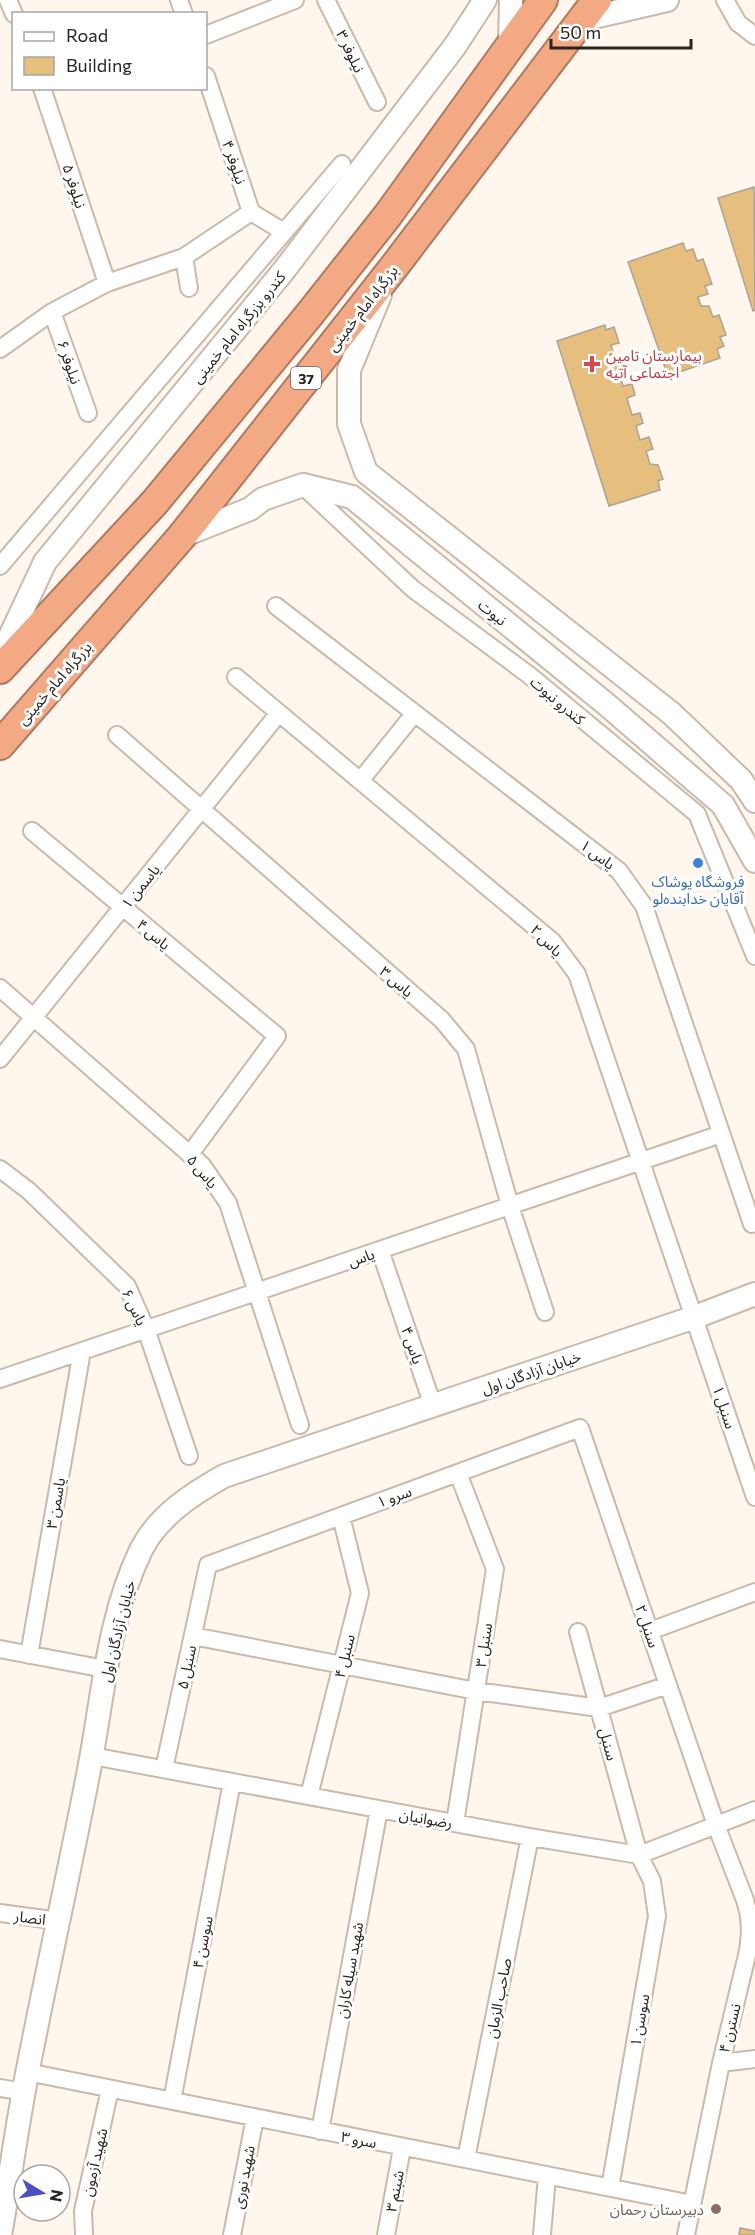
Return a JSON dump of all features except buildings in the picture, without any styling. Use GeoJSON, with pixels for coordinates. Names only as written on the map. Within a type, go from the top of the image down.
{"type":"FeatureCollection","features":[{"type":"Feature","properties":{"kind":"highway","name":"37"},"geometry":{"type":"LineString","coordinates":[[0,669],[155,502],[309,315],[388,215],[543,0]]}},
{"type":"Feature","properties":{"kind":"highway","name":"بزرگراه امام خمینی"},"geometry":{"type":"LineString","coordinates":[[0,745],[182,536],[390,272],[591,10]]}},
{"type":"Feature","properties":{"kind":"street"},"geometry":{"type":"LineString","coordinates":[[207,35],[295,0]]}},
{"type":"Feature","properties":{"kind":"street","name":"نیلوفر ۳"},"geometry":{"type":"LineString","coordinates":[[326,0],[376,102]]}},
{"type":"Feature","properties":{"kind":"street","name":"کندرو بزرگراه امام خمینی"},"geometry":{"type":"LineString","coordinates":[[0,658],[45,562],[285,269],[455,46],[485,0]]}},
{"type":"Feature","properties":{"kind":"street"},"geometry":{"type":"LineString","coordinates":[[510,46],[512,0]]}},
{"type":"Feature","properties":{"kind":"street"},"geometry":{"type":"LineString","coordinates":[[591,10],[667,0]]}},
{"type":"Feature","properties":{"kind":"street"},"geometry":{"type":"LineString","coordinates":[[725,0],[738,23],[755,36]]}},
{"type":"Feature","properties":{"kind":"street","name":"نیلوفر ۴"},"geometry":{"type":"LineString","coordinates":[[207,79],[251,212]]}},
{"type":"Feature","properties":{"kind":"street","name":"نیلوفر ۵"},"geometry":{"type":"LineString","coordinates":[[43,90],[107,283]]}},
{"type":"Feature","properties":{"kind":"street"},"geometry":{"type":"LineString","coordinates":[[0,566],[342,164]]}},
{"type":"Feature","properties":{"kind":"street"},"geometry":{"type":"LineString","coordinates":[[0,349],[52,312],[107,283],[184,256],[251,212],[284,232]]}},
{"type":"Feature","properties":{"kind":"street"},"geometry":{"type":"LineString","coordinates":[[184,256],[189,288]]}},
{"type":"Feature","properties":{"kind":"street","name":"نبوت"},"geometry":{"type":"LineString","coordinates":[[390,272],[349,370],[349,424],[366,472],[672,714],[741,780],[755,801]]}},
{"type":"Feature","properties":{"kind":"street","name":"نیلوفر ۶"},"geometry":{"type":"LineString","coordinates":[[52,312],[87,413]]}},
{"type":"Feature","properties":{"kind":"street"},"geometry":{"type":"LineString","coordinates":[[182,536],[250,509],[263,499],[303,486]]}},
{"type":"Feature","properties":{"kind":"street","name":"نبوت"},"geometry":{"type":"LineString","coordinates":[[303,486],[352,498],[606,704],[723,805],[755,861]]}},
{"type":"Feature","properties":{"kind":"street","name":"کندرو نبوت"},"geometry":{"type":"LineString","coordinates":[[303,486],[413,589],[529,675],[697,813],[755,956]]}},
{"type":"Feature","properties":{"kind":"street","name":"یاس ۱"},"geometry":{"type":"LineString","coordinates":[[276,606],[619,871],[644,906],[752,1224]]}},
{"type":"Feature","properties":{"kind":"street","name":"یاس ۲"},"geometry":{"type":"LineString","coordinates":[[236,677],[553,942],[577,974],[695,1317]]}},
{"type":"Feature","properties":{"kind":"street","name":"یاسمن ۱"},"geometry":{"type":"LineString","coordinates":[[0,1059],[279,713]]}},
{"type":"Feature","properties":{"kind":"street"},"geometry":{"type":"LineString","coordinates":[[360,781],[414,714]]}},
{"type":"Feature","properties":{"kind":"street","name":"یاس ۳"},"geometry":{"type":"LineString","coordinates":[[117,735],[442,1020],[466,1048],[510,1206],[545,1312]]}},
{"type":"Feature","properties":{"kind":"street","name":"یاس ۴"},"geometry":{"type":"LineString","coordinates":[[32,831],[277,1036],[190,1154]]}},
{"type":"Feature","properties":{"kind":"street","name":"یاس ۵"},"geometry":{"type":"LineString","coordinates":[[0,988],[202,1165],[228,1203],[300,1425]]}},
{"type":"Feature","properties":{"kind":"street","name":"یاس"},"geometry":{"type":"LineString","coordinates":[[0,1379],[721,1134]]}},
{"type":"Feature","properties":{"kind":"street","name":"یاس ۶"},"geometry":{"type":"LineString","coordinates":[[0,1169],[29,1191],[127,1286],[146,1329],[189,1456]]}},
{"type":"Feature","properties":{"kind":"street","name":"یاس ۴"},"geometry":{"type":"LineString","coordinates":[[380,1250],[433,1406]]}},
{"type":"Feature","properties":{"kind":"street","name":"خیابان آزادگان اول"},"geometry":{"type":"LineString","coordinates":[[0,2235],[26,2082],[92,1756],[105,1669],[126,1585],[142,1548],[166,1516],[194,1493],[225,1476],[695,1317],[755,1294]]}},
{"type":"Feature","properties":{"kind":"street","name":"سنبل ۱"},"geometry":{"type":"LineString","coordinates":[[695,1317],[755,1497]]}},
{"type":"Feature","properties":{"kind":"street","name":"یاسمن ۳"},"geometry":{"type":"LineString","coordinates":[[29,1655],[82,1351]]}},
{"type":"Feature","properties":{"kind":"street","name":"سرو ۱"},"geometry":{"type":"LineString","coordinates":[[208,1565],[580,1428]]}},
{"type":"Feature","properties":{"kind":"street","name":"سنبل ۲"},"geometry":{"type":"LineString","coordinates":[[580,1428],[716,1825]]}},
{"type":"Feature","properties":{"kind":"street","name":"سنبل ۳"},"geometry":{"type":"LineString","coordinates":[[455,1823],[495,1569],[458,1473]]}},
{"type":"Feature","properties":{"kind":"street","name":"سنبل ۴"},"geometry":{"type":"LineString","coordinates":[[309,1796],[360,1593],[341,1516]]}},
{"type":"Feature","properties":{"kind":"street","name":"سنبل ۵"},"geometry":{"type":"LineString","coordinates":[[164,1769],[208,1565]]}},
{"type":"Feature","properties":{"kind":"street"},"geometry":{"type":"LineString","coordinates":[[650,1631],[755,1592]]}},
{"type":"Feature","properties":{"kind":"street","name":"سنبل"},"geometry":{"type":"LineString","coordinates":[[578,1632],[639,1855]]}},
{"type":"Feature","properties":{"kind":"street"},"geometry":{"type":"LineString","coordinates":[[193,1636],[342,1663],[476,1691],[599,1708],[668,1685]]}},
{"type":"Feature","properties":{"kind":"street"},"geometry":{"type":"LineString","coordinates":[[0,1649],[105,1669]]}},
{"type":"Feature","properties":{"kind":"street","name":"رضوانیان"},"geometry":{"type":"LineString","coordinates":[[92,1756],[639,1855]]}},
{"type":"Feature","properties":{"kind":"street","name":"سوسن ۴"},"geometry":{"type":"LineString","coordinates":[[172,2101],[232,1782]]}},
{"type":"Feature","properties":{"kind":"street","name":"شهید سیله کاران"},"geometry":{"type":"LineString","coordinates":[[320,2131],[379,1809]]}},
{"type":"Feature","properties":{"kind":"street"},"geometry":{"type":"LineString","coordinates":[[639,1855],[755,1810]]}},
{"type":"Feature","properties":{"kind":"street","name":"نسترن ۴"},"geometry":{"type":"LineString","coordinates":[[686,2235],[750,1933],[745,1900],[716,1825]]}},
{"type":"Feature","properties":{"kind":"street","name":"صاحب الزمان"},"geometry":{"type":"LineString","coordinates":[[466,2159],[530,1837]]}},
{"type":"Feature","properties":{"kind":"street","name":"سوسن ۱"},"geometry":{"type":"LineString","coordinates":[[610,2188],[657,1916],[652,1881],[639,1855]]}},
{"type":"Feature","properties":{"kind":"street","name":"انصار"},"geometry":{"type":"LineString","coordinates":[[0,1913],[59,1921]]}},
{"type":"Feature","properties":{"kind":"street"},"geometry":{"type":"LineString","coordinates":[[721,2063],[755,2059]]}},
{"type":"Feature","properties":{"kind":"street","name":"سرو ۳"},"geometry":{"type":"LineString","coordinates":[[0,2088],[26,2082],[110,2089],[692,2204]]}},
{"type":"Feature","properties":{"kind":"street","name":"شهید آزمون"},"geometry":{"type":"LineString","coordinates":[[84,2235],[83,2211],[110,2089]]}},
{"type":"Feature","properties":{"kind":"street","name":"شهید نوری"},"geometry":{"type":"LineString","coordinates":[[231,2235],[255,2118]]}},
{"type":"Feature","properties":{"kind":"street","name":"شبنم ۳"},"geometry":{"type":"LineString","coordinates":[[386,2235],[402,2148]]}},
{"type":"Feature","properties":{"kind":"street"},"geometry":{"type":"LineString","coordinates":[[543,2235],[547,2176]]}},
{"type":"Feature","properties":{"kind":"place","name":"بیمارستان تامین اجتماعی آتیه"},"geometry":{"type":"Point","coordinates":[592,364]}},
{"type":"Feature","properties":{"kind":"place","name":"فروشگاه پوشاک آقایان خدابنده‌لو"},"geometry":{"type":"Point","coordinates":[698,863]}},
{"type":"Feature","properties":{"kind":"place","name":"دبیرستان رحمان"},"geometry":{"type":"Point","coordinates":[716,2209]}}]}
